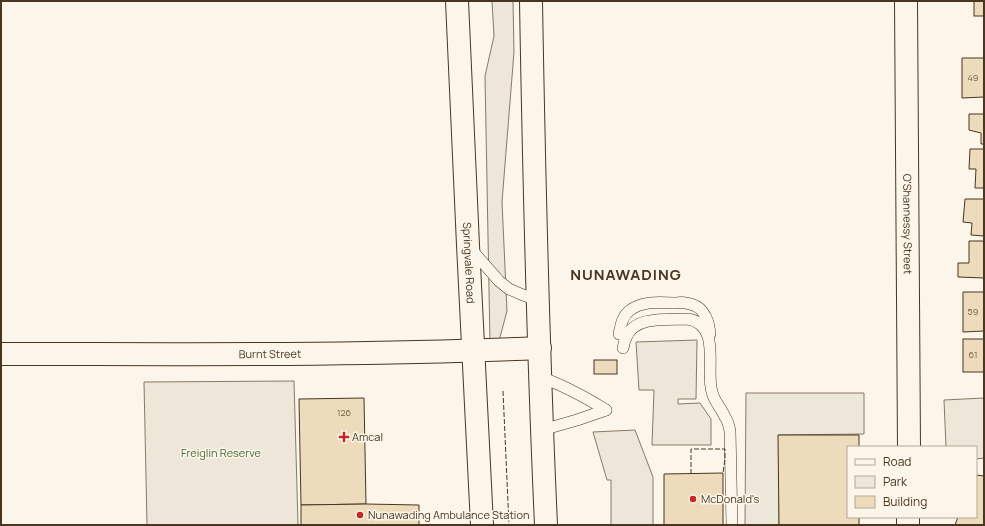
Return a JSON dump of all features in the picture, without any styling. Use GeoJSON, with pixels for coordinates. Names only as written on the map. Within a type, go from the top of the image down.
{"type":"FeatureCollection","features":[{"type":"Feature","properties":{"kind":"main road","name":"Springvale Road"},"geometry":{"type":"LineString","coordinates":[[457,1],[482,525]]}},
{"type":"Feature","properties":{"kind":"main road"},"geometry":{"type":"LineString","coordinates":[[532,1],[533,120],[540,377],[546,525]]}},
{"type":"Feature","properties":{"kind":"main road","name":"O'Shannessy Street"},"geometry":{"type":"LineString","coordinates":[[906,1],[909,446]]}},
{"type":"Feature","properties":{"kind":"main road","name":"Burnt Street"},"geometry":{"type":"LineString","coordinates":[[1,354],[297,354],[473,351],[540,348]]}},
{"type":"Feature","properties":{"kind":"lane"},"geometry":{"type":"LineString","coordinates":[[468,245],[499,280],[510,289],[538,300]]}},
{"type":"Feature","properties":{"kind":"lane"},"geometry":{"type":"LineString","coordinates":[[619,334],[623,318],[629,311],[642,304],[686,303],[702,310],[708,324],[710,336],[711,390],[728,423],[730,431],[732,525]]}},
{"type":"Feature","properties":{"kind":"lane"},"geometry":{"type":"LineString","coordinates":[[623,348],[626,337],[631,330],[639,324],[648,320],[688,319],[694,320],[705,330],[710,347]]}},
{"type":"Feature","properties":{"kind":"lane"},"geometry":{"type":"LineString","coordinates":[[540,377],[557,383],[572,392],[584,396],[606,410],[542,430]]}},
{"type":"Feature","properties":{"kind":"green space"},"geometry":{"type":"Polygon","coordinates":[[[492,1],[513,1],[514,52],[502,202],[507,311],[499,341],[490,343],[485,76],[494,36],[492,1]]]}},
{"type":"Feature","properties":{"kind":"green space","name":"Freiglin Reserve"},"geometry":{"type":"Polygon","coordinates":[[[294,381],[298,525],[147,525],[144,382],[294,381]]]}},
{"type":"Feature","properties":{"kind":"shaded area"},"geometry":{"type":"Polygon","coordinates":[[[697,340],[696,399],[678,399],[678,404],[700,403],[711,419],[711,445],[652,445],[654,390],[639,390],[636,342],[697,340]]]}},
{"type":"Feature","properties":{"kind":"shaded area"},"geometry":{"type":"Polygon","coordinates":[[[746,393],[864,393],[864,434],[779,435],[779,525],[745,525],[746,393]]]}},
{"type":"Feature","properties":{"kind":"shaded area"},"geometry":{"type":"Polygon","coordinates":[[[984,398],[984,458],[977,459],[977,446],[946,446],[944,400],[984,398]]]}},
{"type":"Feature","properties":{"kind":"shaded area"},"geometry":{"type":"Polygon","coordinates":[[[635,430],[653,477],[653,525],[611,525],[611,480],[607,480],[593,432],[635,430]]]}},
{"type":"Feature","properties":{"kind":"building"},"geometry":{"type":"Polygon","coordinates":[[[974,1],[984,1],[984,16],[974,16],[974,1]]]}},
{"type":"Feature","properties":{"kind":"building"},"geometry":{"type":"Polygon","coordinates":[[[962,58],[984,58],[984,97],[962,98],[962,58]]]}},
{"type":"Feature","properties":{"kind":"building"},"geometry":{"type":"Polygon","coordinates":[[[969,114],[984,114],[984,144],[981,144],[981,133],[969,130],[969,114]]]}},
{"type":"Feature","properties":{"kind":"building"},"geometry":{"type":"Polygon","coordinates":[[[970,149],[984,149],[984,188],[975,188],[976,169],[969,169],[970,149]]]}},
{"type":"Feature","properties":{"kind":"building"},"geometry":{"type":"Polygon","coordinates":[[[965,199],[984,199],[984,236],[971,235],[972,223],[963,222],[965,199]]]}},
{"type":"Feature","properties":{"kind":"building"},"geometry":{"type":"Polygon","coordinates":[[[969,241],[984,241],[984,278],[958,277],[958,263],[969,263],[969,241]]]}},
{"type":"Feature","properties":{"kind":"building"},"geometry":{"type":"Polygon","coordinates":[[[963,292],[984,292],[984,331],[963,332],[963,292]]]}},
{"type":"Feature","properties":{"kind":"building"},"geometry":{"type":"Polygon","coordinates":[[[963,339],[984,339],[984,372],[963,372],[963,339]]]}},
{"type":"Feature","properties":{"kind":"building"},"geometry":{"type":"Polygon","coordinates":[[[594,360],[617,360],[617,374],[594,374],[594,360]]]}},
{"type":"Feature","properties":{"kind":"building"},"geometry":{"type":"Polygon","coordinates":[[[364,398],[366,504],[301,505],[299,399],[364,398]]]}},
{"type":"Feature","properties":{"kind":"building"},"geometry":{"type":"Polygon","coordinates":[[[778,435],[859,435],[859,446],[847,446],[847,518],[859,518],[859,525],[779,525],[778,435]]]}},
{"type":"Feature","properties":{"kind":"building","name":"McDonald's"},"geometry":{"type":"Polygon","coordinates":[[[723,473],[723,525],[664,525],[664,474],[723,473]]]}},
{"type":"Feature","properties":{"kind":"building"},"geometry":{"type":"Polygon","coordinates":[[[977,475],[984,476],[984,525],[955,525],[958,518],[977,518],[977,475]]]}},
{"type":"Feature","properties":{"kind":"building","name":"Nunawading Ambulance Station"},"geometry":{"type":"Polygon","coordinates":[[[301,505],[419,505],[419,525],[301,525],[301,505]]]}},
{"type":"Feature","properties":{"kind":"fence"},"geometry":{"type":"LineString","coordinates":[[503,391],[509,525]]}},
{"type":"Feature","properties":{"kind":"fence"},"geometry":{"type":"LineString","coordinates":[[691,474],[691,449],[725,449],[723,473]]}},
{"type":"Feature","properties":{"kind":"place","name":"Amcal"},"geometry":{"type":"Point","coordinates":[344,437]}},
{"type":"Feature","properties":{"kind":"place","name":"McDonald's"},"geometry":{"type":"Point","coordinates":[693,499]}},
{"type":"Feature","properties":{"kind":"place","name":"Nunawading Ambulance Station"},"geometry":{"type":"Point","coordinates":[360,515]}},
{"type":"Feature","properties":{"kind":"district","name":"NUNAWADING"},"geometry":{"type":"Point","coordinates":[626,275]}}]}
